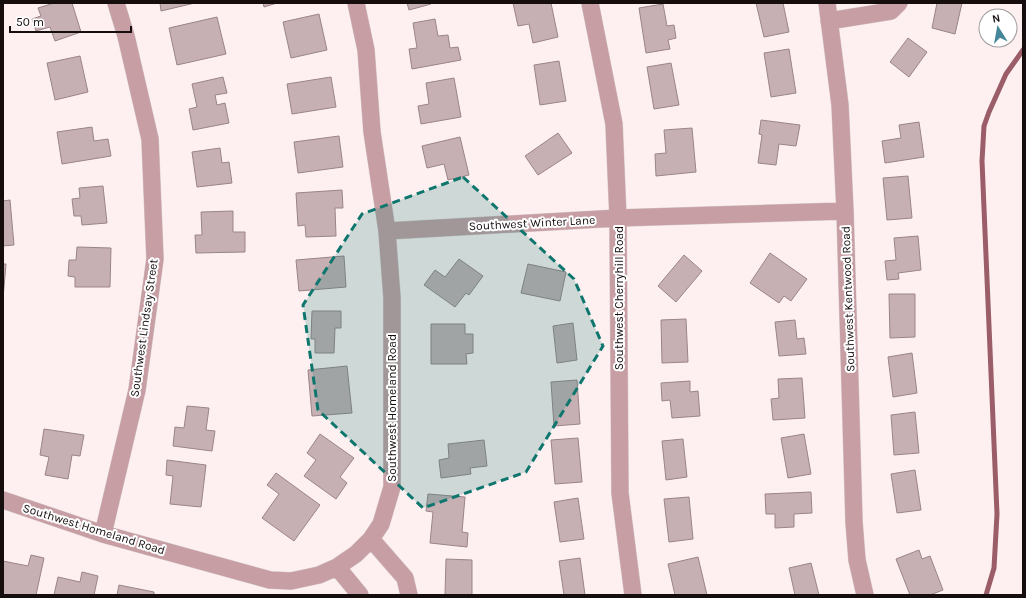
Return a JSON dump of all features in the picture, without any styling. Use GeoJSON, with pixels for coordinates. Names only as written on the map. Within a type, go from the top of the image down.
{"type":"FeatureCollection","features":[{"type":"Feature","properties":{"kind":"street","name":"Southwest Lindsay Street"},"geometry":{"type":"LineString","coordinates":[[103,534],[137,390],[155,259],[150,139],[126,36],[116,3]]}},
{"type":"Feature","properties":{"kind":"street","name":"Southwest Homeland Road"},"geometry":{"type":"LineString","coordinates":[[3,500],[103,534],[270,580],[291,581],[318,575],[337,567],[356,554],[371,539],[381,524],[392,487],[392,298],[387,231],[372,132],[366,50],[356,3]]}},
{"type":"Feature","properties":{"kind":"street","name":"Southwest Cherryhill Road"},"geometry":{"type":"LineString","coordinates":[[590,3],[614,124],[618,218],[620,493],[633,595]]}},
{"type":"Feature","properties":{"kind":"street","name":"Southwest Kentwood Road"},"geometry":{"type":"LineString","coordinates":[[826,3],[830,21],[840,105],[845,211],[854,522],[857,560],[865,595]]}},
{"type":"Feature","properties":{"kind":"street"},"geometry":{"type":"LineString","coordinates":[[830,21],[891,11],[899,3]]}},
{"type":"Feature","properties":{"kind":"street","name":"Southwest Winter Lane"},"geometry":{"type":"LineString","coordinates":[[387,231],[618,218],[845,211]]}},
{"type":"Feature","properties":{"kind":"street"},"geometry":{"type":"LineString","coordinates":[[371,539],[405,578],[409,595]]}},
{"type":"Feature","properties":{"kind":"street"},"geometry":{"type":"LineString","coordinates":[[337,567],[360,595]]}},
{"type":"Feature","properties":{"kind":"highlighted area"},"geometry":{"type":"Polygon","coordinates":[[[463,177],[574,279],[603,346],[526,472],[423,508],[318,410],[303,305],[362,214],[463,177]]]}},
{"type":"Feature","properties":{"kind":"building"},"geometry":{"type":"Polygon","coordinates":[[[54,3],[72,3],[81,32],[55,41],[50,27],[36,31],[32,19],[41,16],[38,8],[54,3]]]}},
{"type":"Feature","properties":{"kind":"building"},"geometry":{"type":"Polygon","coordinates":[[[160,3],[195,3],[161,11],[160,3]]]}},
{"type":"Feature","properties":{"kind":"building"},"geometry":{"type":"Polygon","coordinates":[[[263,3],[277,3],[264,7],[263,3]]]}},
{"type":"Feature","properties":{"kind":"building"},"geometry":{"type":"Polygon","coordinates":[[[407,3],[431,3],[431,4],[409,10],[407,3]]]}},
{"type":"Feature","properties":{"kind":"building"},"geometry":{"type":"Polygon","coordinates":[[[513,3],[551,3],[558,37],[533,43],[529,24],[518,26],[513,3]]]}},
{"type":"Feature","properties":{"kind":"building"},"geometry":{"type":"Polygon","coordinates":[[[756,3],[783,3],[789,32],[764,37],[756,3]]]}},
{"type":"Feature","properties":{"kind":"building"},"geometry":{"type":"Polygon","coordinates":[[[937,3],[962,3],[955,34],[932,28],[937,3]]]}},
{"type":"Feature","properties":{"kind":"building"},"geometry":{"type":"Polygon","coordinates":[[[663,4],[667,26],[674,25],[676,38],[668,40],[670,49],[646,53],[639,8],[663,4]]]}},
{"type":"Feature","properties":{"kind":"building"},"geometry":{"type":"Polygon","coordinates":[[[319,14],[327,50],[291,58],[283,22],[319,14]]]}},
{"type":"Feature","properties":{"kind":"building"},"geometry":{"type":"Polygon","coordinates":[[[217,17],[226,54],[177,65],[169,28],[217,17]]]}},
{"type":"Feature","properties":{"kind":"building"},"geometry":{"type":"Polygon","coordinates":[[[435,19],[438,36],[448,35],[450,48],[458,47],[461,60],[412,69],[409,49],[417,48],[413,23],[435,19]]]}},
{"type":"Feature","properties":{"kind":"building"},"geometry":{"type":"Polygon","coordinates":[[[908,38],[927,52],[909,77],[890,62],[908,38]]]}},
{"type":"Feature","properties":{"kind":"building"},"geometry":{"type":"Polygon","coordinates":[[[789,49],[796,93],[771,97],[764,53],[789,49]]]}},
{"type":"Feature","properties":{"kind":"building"},"geometry":{"type":"Polygon","coordinates":[[[80,56],[88,92],[55,100],[47,63],[80,56]]]}},
{"type":"Feature","properties":{"kind":"building"},"geometry":{"type":"Polygon","coordinates":[[[559,61],[566,101],[540,105],[534,65],[559,61]]]}},
{"type":"Feature","properties":{"kind":"building"},"geometry":{"type":"Polygon","coordinates":[[[671,63],[679,105],[654,109],[647,67],[671,63]]]}},
{"type":"Feature","properties":{"kind":"building"},"geometry":{"type":"Polygon","coordinates":[[[223,77],[227,93],[215,95],[217,105],[225,103],[229,123],[193,130],[189,109],[197,107],[192,84],[223,77]]]}},
{"type":"Feature","properties":{"kind":"building"},"geometry":{"type":"Polygon","coordinates":[[[331,77],[336,107],[292,114],[287,84],[331,77]]]}},
{"type":"Feature","properties":{"kind":"building"},"geometry":{"type":"Polygon","coordinates":[[[454,78],[461,117],[421,124],[418,106],[429,104],[426,83],[454,78]]]}},
{"type":"Feature","properties":{"kind":"building"},"geometry":{"type":"Polygon","coordinates":[[[761,120],[800,125],[796,146],[779,144],[776,165],[758,163],[762,135],[759,134],[761,120]]]}},
{"type":"Feature","properties":{"kind":"building"},"geometry":{"type":"Polygon","coordinates":[[[919,122],[924,157],[885,163],[882,141],[901,138],[899,125],[919,122]]]}},
{"type":"Feature","properties":{"kind":"building"},"geometry":{"type":"Polygon","coordinates":[[[92,127],[94,141],[108,139],[111,156],[62,164],[57,132],[92,127]]]}},
{"type":"Feature","properties":{"kind":"building"},"geometry":{"type":"Polygon","coordinates":[[[692,128],[696,172],[656,176],[655,154],[666,153],[664,130],[692,128]]]}},
{"type":"Feature","properties":{"kind":"building"},"geometry":{"type":"Polygon","coordinates":[[[558,133],[572,153],[538,175],[525,156],[558,133]]]}},
{"type":"Feature","properties":{"kind":"building"},"geometry":{"type":"Polygon","coordinates":[[[339,136],[343,167],[298,173],[294,142],[339,136]]]}},
{"type":"Feature","properties":{"kind":"building"},"geometry":{"type":"Polygon","coordinates":[[[460,137],[469,175],[448,180],[444,164],[427,168],[422,146],[460,137]]]}},
{"type":"Feature","properties":{"kind":"building"},"geometry":{"type":"Polygon","coordinates":[[[220,148],[222,163],[229,162],[232,183],[197,187],[192,152],[220,148]]]}},
{"type":"Feature","properties":{"kind":"building"},"geometry":{"type":"Polygon","coordinates":[[[908,176],[912,218],[887,220],[883,178],[908,176]]]}},
{"type":"Feature","properties":{"kind":"building"},"geometry":{"type":"Polygon","coordinates":[[[103,186],[107,223],[82,225],[81,216],[74,216],[72,199],[80,198],[79,188],[103,186]]]}},
{"type":"Feature","properties":{"kind":"building"},"geometry":{"type":"Polygon","coordinates":[[[342,190],[343,208],[335,208],[336,236],[306,237],[305,225],[298,226],[296,193],[342,190]]]}},
{"type":"Feature","properties":{"kind":"building"},"geometry":{"type":"Polygon","coordinates":[[[10,200],[14,245],[3,246],[3,201],[10,200]]]}},
{"type":"Feature","properties":{"kind":"building"},"geometry":{"type":"Polygon","coordinates":[[[233,211],[233,232],[245,232],[245,252],[196,253],[195,235],[202,235],[201,212],[233,211]]]}},
{"type":"Feature","properties":{"kind":"building"},"geometry":{"type":"Polygon","coordinates":[[[918,236],[921,270],[898,273],[899,279],[887,280],[885,261],[896,260],[894,238],[918,236]]]}},
{"type":"Feature","properties":{"kind":"building"},"geometry":{"type":"Polygon","coordinates":[[[77,247],[111,248],[110,287],[75,287],[75,277],[68,276],[69,260],[76,260],[77,247]]]}},
{"type":"Feature","properties":{"kind":"building"},"geometry":{"type":"Polygon","coordinates":[[[770,253],[807,279],[791,301],[784,296],[779,303],[750,283],[770,253]]]}},
{"type":"Feature","properties":{"kind":"building"},"geometry":{"type":"Polygon","coordinates":[[[684,255],[702,271],[676,302],[658,286],[684,255]]]}},
{"type":"Feature","properties":{"kind":"building"},"geometry":{"type":"Polygon","coordinates":[[[344,256],[346,287],[299,291],[296,260],[344,256]]]}},
{"type":"Feature","properties":{"kind":"building"},"geometry":{"type":"Polygon","coordinates":[[[459,259],[483,276],[469,295],[466,293],[455,307],[424,285],[435,270],[445,277],[459,259]]]}},
{"type":"Feature","properties":{"kind":"building"},"geometry":{"type":"Polygon","coordinates":[[[3,264],[6,264],[3,298],[3,264]]]}},
{"type":"Feature","properties":{"kind":"building"},"geometry":{"type":"Polygon","coordinates":[[[528,264],[566,272],[560,301],[521,293],[528,264]]]}},
{"type":"Feature","properties":{"kind":"building"},"geometry":{"type":"Polygon","coordinates":[[[889,294],[915,294],[915,337],[890,338],[889,294]]]}},
{"type":"Feature","properties":{"kind":"building"},"geometry":{"type":"Polygon","coordinates":[[[312,311],[341,311],[341,328],[335,328],[334,353],[315,353],[315,339],[311,339],[312,311]]]}},
{"type":"Feature","properties":{"kind":"building"},"geometry":{"type":"Polygon","coordinates":[[[686,319],[688,362],[662,363],[661,320],[686,319]]]}},
{"type":"Feature","properties":{"kind":"building"},"geometry":{"type":"Polygon","coordinates":[[[795,320],[797,339],[804,338],[806,354],[779,356],[775,322],[795,320]]]}},
{"type":"Feature","properties":{"kind":"building"},"geometry":{"type":"Polygon","coordinates":[[[573,323],[577,360],[557,363],[553,326],[573,323]]]}},
{"type":"Feature","properties":{"kind":"building"},"geometry":{"type":"Polygon","coordinates":[[[431,324],[465,324],[465,334],[473,334],[473,353],[466,354],[467,364],[431,364],[431,324]]]}},
{"type":"Feature","properties":{"kind":"building"},"geometry":{"type":"Polygon","coordinates":[[[912,353],[917,393],[893,397],[888,357],[912,353]]]}},
{"type":"Feature","properties":{"kind":"building"},"geometry":{"type":"Polygon","coordinates":[[[347,366],[352,413],[312,416],[308,370],[347,366]]]}},
{"type":"Feature","properties":{"kind":"building"},"geometry":{"type":"Polygon","coordinates":[[[802,378],[805,418],[773,420],[771,399],[779,398],[778,379],[802,378]]]}},
{"type":"Feature","properties":{"kind":"building"},"geometry":{"type":"Polygon","coordinates":[[[577,380],[580,424],[554,426],[551,382],[577,380]]]}},
{"type":"Feature","properties":{"kind":"building"},"geometry":{"type":"Polygon","coordinates":[[[690,381],[690,392],[698,391],[700,416],[672,418],[670,400],[662,401],[661,383],[690,381]]]}},
{"type":"Feature","properties":{"kind":"building"},"geometry":{"type":"Polygon","coordinates":[[[187,406],[209,408],[206,430],[215,431],[212,451],[173,446],[175,427],[184,428],[187,406]]]}},
{"type":"Feature","properties":{"kind":"building"},"geometry":{"type":"Polygon","coordinates":[[[915,412],[919,453],[894,455],[891,415],[915,412]]]}},
{"type":"Feature","properties":{"kind":"building"},"geometry":{"type":"Polygon","coordinates":[[[44,429],[84,435],[80,456],[72,455],[68,479],[45,475],[49,457],[40,455],[44,429]]]}},
{"type":"Feature","properties":{"kind":"building"},"geometry":{"type":"Polygon","coordinates":[[[320,434],[354,458],[340,477],[347,483],[336,499],[304,476],[316,460],[307,453],[320,434]]]}},
{"type":"Feature","properties":{"kind":"building"},"geometry":{"type":"Polygon","coordinates":[[[804,434],[811,474],[788,478],[781,438],[804,434]]]}},
{"type":"Feature","properties":{"kind":"building"},"geometry":{"type":"Polygon","coordinates":[[[578,438],[582,482],[555,484],[551,440],[578,438]]]}},
{"type":"Feature","properties":{"kind":"building"},"geometry":{"type":"Polygon","coordinates":[[[683,439],[687,477],[666,480],[662,441],[683,439]]]}},
{"type":"Feature","properties":{"kind":"building"},"geometry":{"type":"Polygon","coordinates":[[[484,440],[487,466],[470,468],[471,474],[441,478],[439,460],[449,458],[448,444],[484,440]]]}},
{"type":"Feature","properties":{"kind":"building"},"geometry":{"type":"Polygon","coordinates":[[[167,460],[206,465],[201,507],[170,504],[173,476],[166,475],[167,460]]]}},
{"type":"Feature","properties":{"kind":"building"},"geometry":{"type":"Polygon","coordinates":[[[915,470],[921,510],[897,513],[891,474],[915,470]]]}},
{"type":"Feature","properties":{"kind":"building"},"geometry":{"type":"Polygon","coordinates":[[[276,473],[320,505],[294,541],[262,518],[279,494],[267,485],[276,473]]]}},
{"type":"Feature","properties":{"kind":"building"},"geometry":{"type":"Polygon","coordinates":[[[811,492],[812,513],[794,514],[794,527],[775,528],[775,514],[766,514],[765,494],[811,492]]]}},
{"type":"Feature","properties":{"kind":"building"},"geometry":{"type":"Polygon","coordinates":[[[428,494],[465,497],[462,532],[468,533],[467,547],[430,543],[433,512],[426,511],[428,494]]]}},
{"type":"Feature","properties":{"kind":"building"},"geometry":{"type":"Polygon","coordinates":[[[689,497],[693,539],[669,542],[664,499],[689,497]]]}},
{"type":"Feature","properties":{"kind":"building"},"geometry":{"type":"Polygon","coordinates":[[[578,498],[584,539],[560,542],[554,502],[578,498]]]}},
{"type":"Feature","properties":{"kind":"building"},"geometry":{"type":"Polygon","coordinates":[[[919,550],[922,559],[930,556],[943,590],[930,595],[910,595],[896,559],[919,550]]]}},
{"type":"Feature","properties":{"kind":"building"},"geometry":{"type":"Polygon","coordinates":[[[31,555],[44,558],[36,595],[3,595],[3,561],[28,566],[31,555]]]}},
{"type":"Feature","properties":{"kind":"building"},"geometry":{"type":"Polygon","coordinates":[[[698,557],[707,595],[675,595],[668,564],[698,557]]]}},
{"type":"Feature","properties":{"kind":"building"},"geometry":{"type":"Polygon","coordinates":[[[580,558],[585,595],[564,595],[559,561],[580,558]]]}},
{"type":"Feature","properties":{"kind":"building"},"geometry":{"type":"Polygon","coordinates":[[[446,559],[472,560],[472,595],[445,595],[446,559]]]}},
{"type":"Feature","properties":{"kind":"building"},"geometry":{"type":"Polygon","coordinates":[[[811,563],[819,595],[795,595],[789,568],[811,563]]]}},
{"type":"Feature","properties":{"kind":"building"},"geometry":{"type":"Polygon","coordinates":[[[82,572],[98,576],[94,595],[54,595],[58,577],[80,582],[82,572]]]}},
{"type":"Feature","properties":{"kind":"building"},"geometry":{"type":"Polygon","coordinates":[[[119,585],[154,592],[154,595],[117,595],[119,585]]]}},
{"type":"Feature","properties":{"kind":"waterway"},"geometry":{"type":"LineString","coordinates":[[986,595],[994,568],[997,514],[982,161],[984,126],[1006,74],[1023,50]]}}]}
